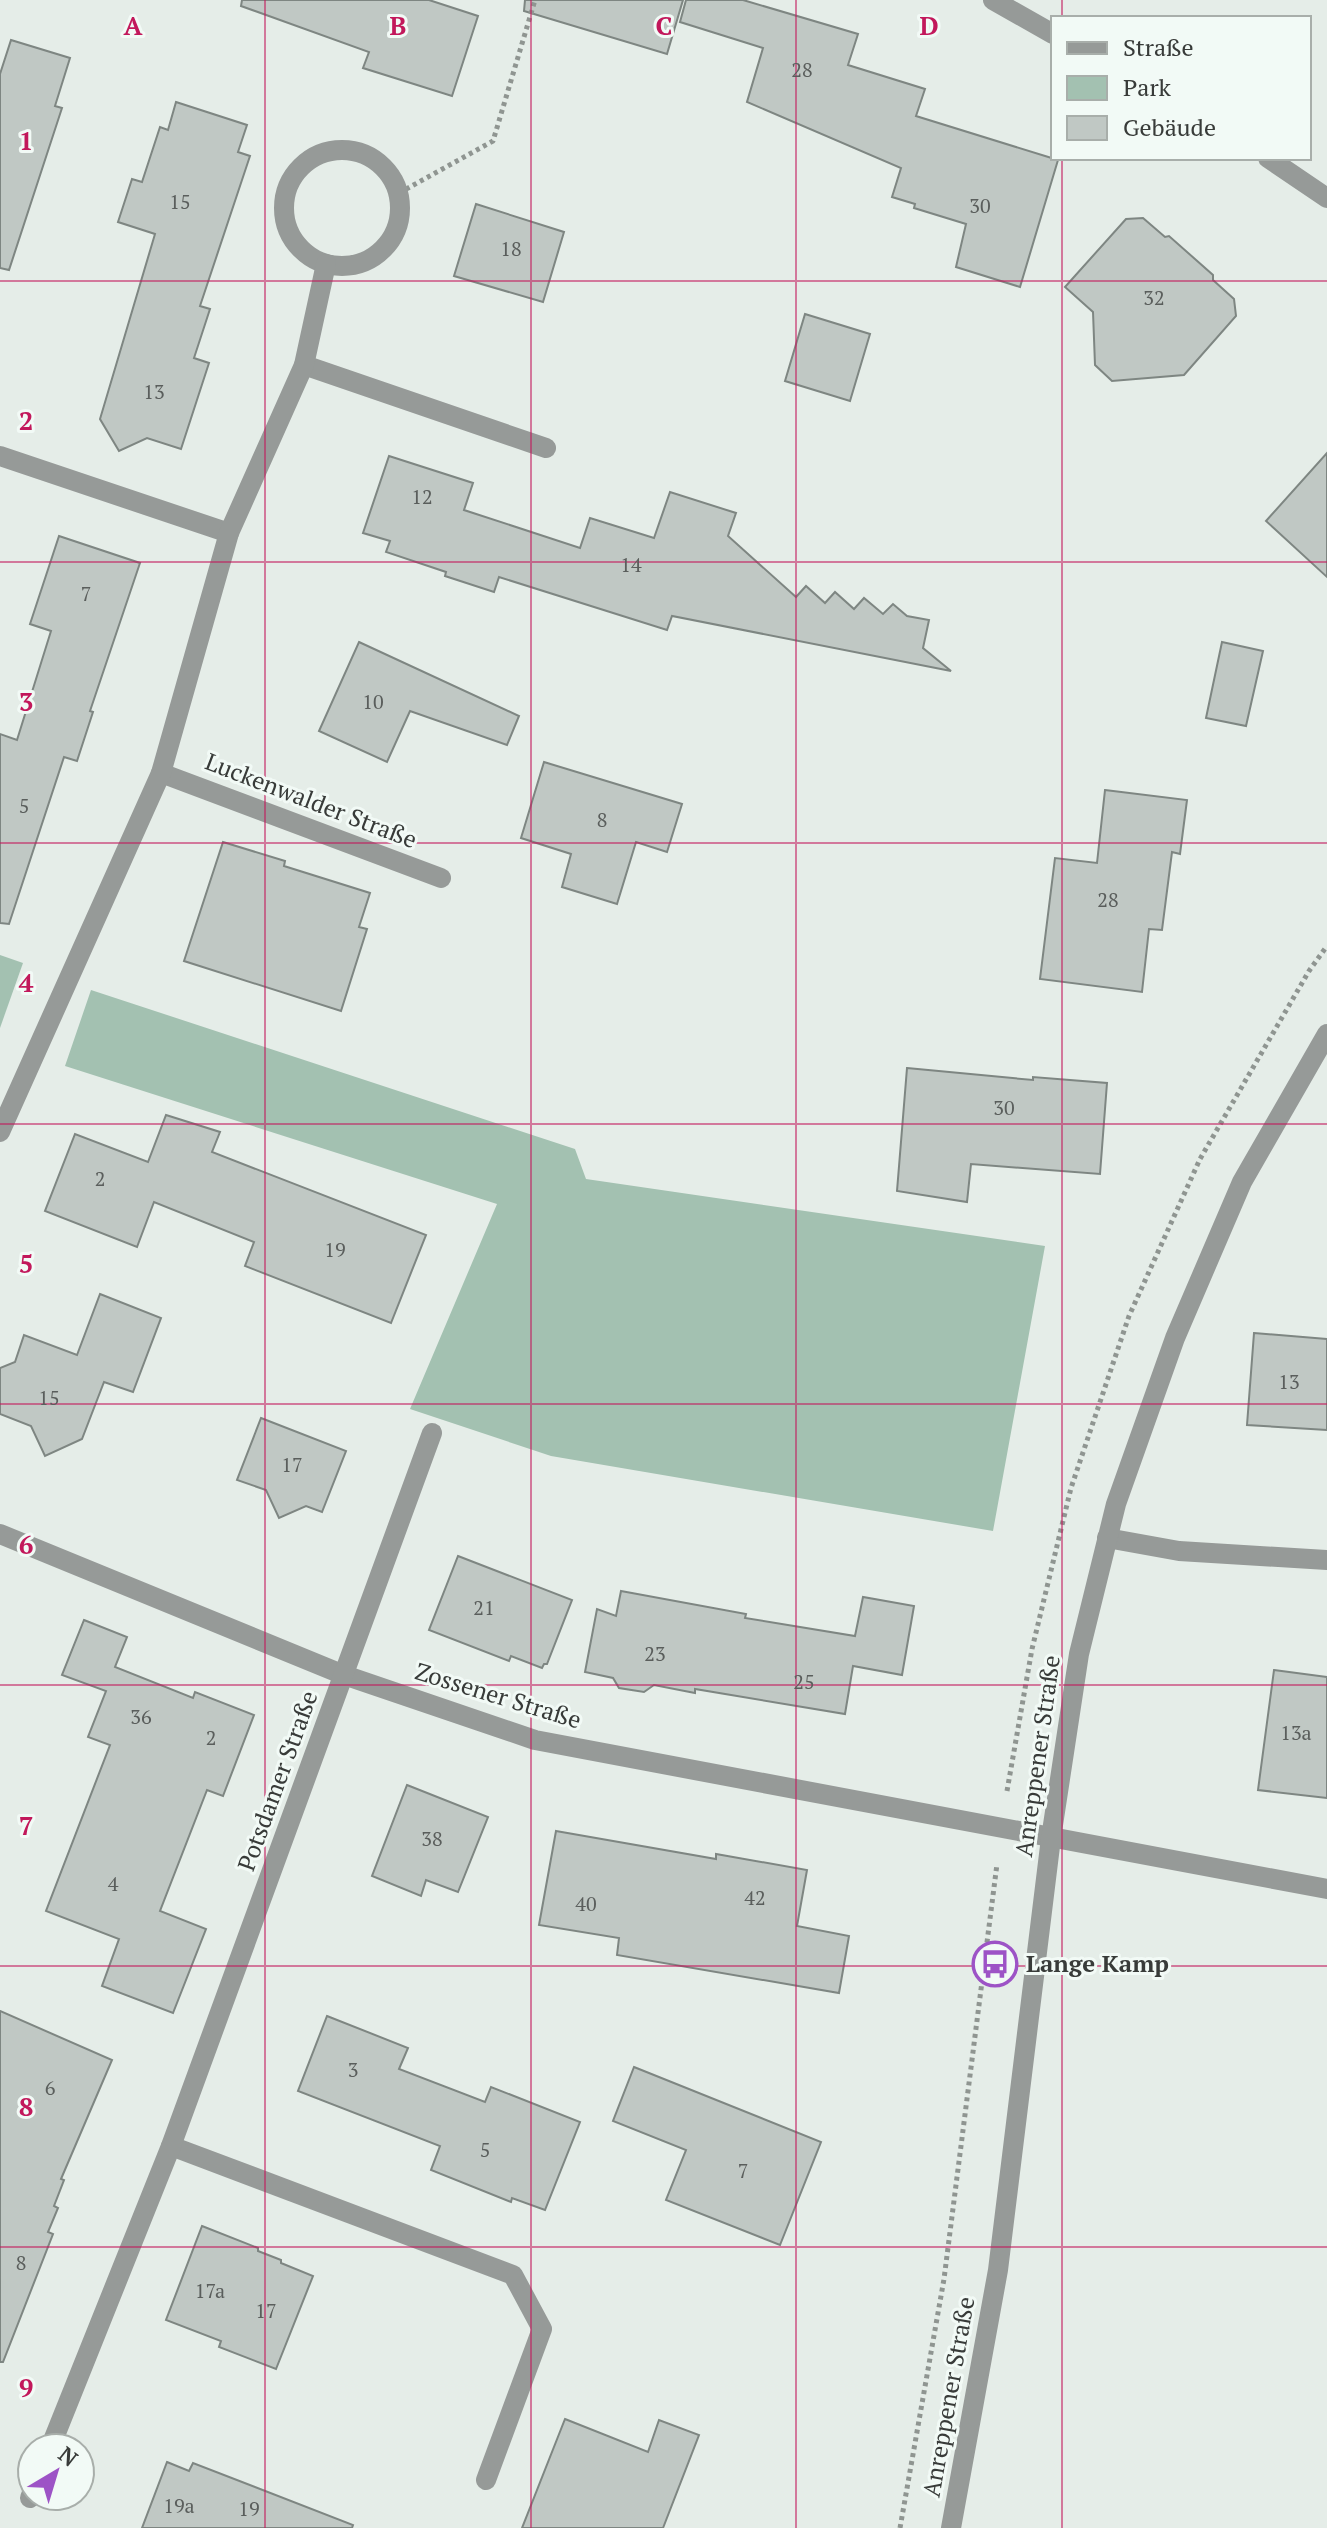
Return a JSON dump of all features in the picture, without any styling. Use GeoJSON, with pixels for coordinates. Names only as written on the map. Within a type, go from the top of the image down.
{"type":"FeatureCollection","features":[{"type":"Feature","properties":{"kind":"street"},"geometry":{"type":"LineString","coordinates":[[993,0],[1051,33]]}},
{"type":"Feature","properties":{"kind":"street"},"geometry":{"type":"LineString","coordinates":[[338,149],[358,151],[376,160],[391,175],[399,193],[400,214],[395,233],[384,250],[366,262],[347,266],[326,264],[308,255],[293,241],[285,222],[283,202],[289,183],[301,165],[318,154],[338,149]]}},
{"type":"Feature","properties":{"kind":"street"},"geometry":{"type":"LineString","coordinates":[[1271,160],[1327,198]]}},
{"type":"Feature","properties":{"kind":"street"},"geometry":{"type":"LineString","coordinates":[[0,1132],[161,773],[229,533],[304,365],[326,264]]}},
{"type":"Feature","properties":{"kind":"street"},"geometry":{"type":"LineString","coordinates":[[304,365],[546,448]]}},
{"type":"Feature","properties":{"kind":"street"},"geometry":{"type":"LineString","coordinates":[[0,456],[229,533]]}},
{"type":"Feature","properties":{"kind":"street","name":"Luckenwalder Straße"},"geometry":{"type":"LineString","coordinates":[[161,773],[441,878]]}},
{"type":"Feature","properties":{"kind":"street","name":"Anreppener Straße"},"geometry":{"type":"LineString","coordinates":[[951,2528],[998,2270],[1051,1838],[1079,1654],[1107,1538],[1116,1504],[1175,1338],[1236,1197],[1327,1034]]}},
{"type":"Feature","properties":{"kind":"street","name":"Potsdamer Straße"},"geometry":{"type":"LineString","coordinates":[[56,2432],[171,2146],[432,1433]]}},
{"type":"Feature","properties":{"kind":"street","name":"Zossener Straße"},"geometry":{"type":"LineString","coordinates":[[0,1534],[344,1675],[535,1740],[1051,1838]]}},
{"type":"Feature","properties":{"kind":"street"},"geometry":{"type":"LineString","coordinates":[[1107,1538],[1179,1551],[1327,1560]]}},
{"type":"Feature","properties":{"kind":"street"},"geometry":{"type":"LineString","coordinates":[[1051,1838],[1327,1889]]}},
{"type":"Feature","properties":{"kind":"street"},"geometry":{"type":"LineString","coordinates":[[171,2146],[513,2275],[542,2329],[486,2480]]}},
{"type":"Feature","properties":{"kind":"path"},"geometry":{"type":"LineString","coordinates":[[399,193],[493,141],[535,0]]}},
{"type":"Feature","properties":{"kind":"green space"},"geometry":{"type":"Polygon","coordinates":[[[0,955],[23,963],[0,1028],[0,955]]]}},
{"type":"Feature","properties":{"kind":"green space"},"geometry":{"type":"Polygon","coordinates":[[[91,990],[575,1149],[586,1179],[1045,1246],[993,1531],[551,1456],[410,1409],[497,1204],[65,1066],[91,990]]]}},
{"type":"Feature","properties":{"kind":"building"},"geometry":{"type":"Polygon","coordinates":[[[242,0],[429,0],[478,16],[452,96],[363,68],[369,52],[241,6],[242,0]]]}},
{"type":"Feature","properties":{"kind":"building"},"geometry":{"type":"Polygon","coordinates":[[[525,0],[683,0],[667,54],[524,11],[525,0]]]}},
{"type":"Feature","properties":{"kind":"building"},"geometry":{"type":"Polygon","coordinates":[[[686,0],[743,0],[858,34],[848,65],[925,89],[916,116],[1058,160],[1020,287],[956,267],[966,224],[914,208],[915,204],[892,197],[901,168],[747,102],[763,48],[680,22],[686,0]]]}},
{"type":"Feature","properties":{"kind":"building"},"geometry":{"type":"Polygon","coordinates":[[[11,40],[70,58],[55,106],[62,108],[9,270],[0,268],[0,74],[11,40]]]}},
{"type":"Feature","properties":{"kind":"building"},"geometry":{"type":"Polygon","coordinates":[[[176,102],[247,125],[238,152],[250,156],[200,306],[210,309],[194,358],[209,363],[181,449],[147,438],[119,451],[100,419],[155,234],[118,222],[132,179],[142,182],[160,127],[168,130],[176,102]]]}},
{"type":"Feature","properties":{"kind":"building"},"geometry":{"type":"Polygon","coordinates":[[[476,204],[564,232],[543,302],[454,276],[476,204]]]}},
{"type":"Feature","properties":{"kind":"building"},"geometry":{"type":"Polygon","coordinates":[[[1143,218],[1165,237],[1169,236],[1213,275],[1213,280],[1234,299],[1236,316],[1184,375],[1112,381],[1095,365],[1093,312],[1065,287],[1126,219],[1143,218]]]}},
{"type":"Feature","properties":{"kind":"building"},"geometry":{"type":"Polygon","coordinates":[[[805,314],[870,334],[850,401],[785,381],[805,314]]]}},
{"type":"Feature","properties":{"kind":"building"},"geometry":{"type":"Polygon","coordinates":[[[1327,453],[1327,577],[1266,521],[1327,453]]]}},
{"type":"Feature","properties":{"kind":"building"},"geometry":{"type":"Polygon","coordinates":[[[389,456],[473,483],[464,510],[580,548],[590,518],[654,538],[670,492],[736,513],[728,536],[796,597],[806,586],[825,603],[835,592],[854,609],[864,598],[883,614],[893,604],[907,616],[929,620],[923,648],[951,671],[672,616],[667,630],[499,577],[494,592],[445,576],[446,572],[386,552],[390,541],[363,533],[389,456]]]}},
{"type":"Feature","properties":{"kind":"building"},"geometry":{"type":"Polygon","coordinates":[[[59,536],[140,563],[90,711],[93,712],[77,761],[64,757],[9,924],[0,923],[0,734],[17,740],[51,631],[30,624],[59,536]]]}},
{"type":"Feature","properties":{"kind":"building"},"geometry":{"type":"Polygon","coordinates":[[[359,642],[519,716],[507,745],[410,711],[387,762],[319,731],[359,642]]]}},
{"type":"Feature","properties":{"kind":"building"},"geometry":{"type":"Polygon","coordinates":[[[1222,642],[1263,651],[1246,726],[1206,718],[1222,642]]]}},
{"type":"Feature","properties":{"kind":"building"},"geometry":{"type":"Polygon","coordinates":[[[544,762],[682,804],[667,852],[636,842],[617,904],[562,887],[571,854],[521,838],[544,762]]]}},
{"type":"Feature","properties":{"kind":"building"},"geometry":{"type":"Polygon","coordinates":[[[1105,790],[1187,800],[1180,854],[1172,852],[1162,930],[1149,929],[1142,992],[1040,979],[1055,858],[1097,863],[1105,790]]]}},
{"type":"Feature","properties":{"kind":"building"},"geometry":{"type":"Polygon","coordinates":[[[223,842],[285,861],[284,866],[370,893],[359,927],[367,929],[341,1011],[184,961],[223,842]]]}},
{"type":"Feature","properties":{"kind":"building"},"geometry":{"type":"Polygon","coordinates":[[[907,1068],[1033,1080],[1033,1077],[1107,1083],[1100,1174],[971,1164],[967,1202],[897,1191],[907,1068]]]}},
{"type":"Feature","properties":{"kind":"building"},"geometry":{"type":"Polygon","coordinates":[[[166,1115],[220,1132],[212,1152],[426,1235],[391,1323],[245,1266],[254,1242],[154,1202],[137,1247],[45,1211],[75,1134],[148,1162],[166,1115]]]}},
{"type":"Feature","properties":{"kind":"building"},"geometry":{"type":"Polygon","coordinates":[[[100,1294],[161,1318],[133,1392],[104,1382],[82,1439],[45,1456],[31,1426],[0,1414],[0,1368],[15,1362],[24,1335],[77,1355],[100,1294]]]}},
{"type":"Feature","properties":{"kind":"building"},"geometry":{"type":"Polygon","coordinates":[[[1254,1333],[1327,1339],[1327,1430],[1247,1425],[1254,1333]]]}},
{"type":"Feature","properties":{"kind":"building"},"geometry":{"type":"Polygon","coordinates":[[[261,1418],[346,1451],[322,1512],[306,1506],[279,1518],[266,1490],[237,1480],[261,1418]]]}},
{"type":"Feature","properties":{"kind":"building"},"geometry":{"type":"Polygon","coordinates":[[[458,1556],[572,1600],[547,1664],[542,1668],[511,1656],[509,1661],[429,1630],[458,1556]]]}},
{"type":"Feature","properties":{"kind":"building"},"geometry":{"type":"Polygon","coordinates":[[[621,1591],[746,1614],[745,1618],[855,1636],[863,1597],[914,1606],[902,1675],[853,1666],[845,1714],[695,1689],[695,1693],[654,1685],[644,1692],[619,1688],[613,1678],[585,1672],[597,1609],[616,1616],[621,1591]]]}},
{"type":"Feature","properties":{"kind":"building"},"geometry":{"type":"Polygon","coordinates":[[[84,1620],[127,1637],[115,1667],[193,1698],[195,1692],[254,1715],[223,1796],[207,1790],[160,1911],[206,1929],[173,2013],[102,1986],[119,1939],[46,1911],[110,1745],[88,1737],[106,1691],[62,1675],[84,1620]]]}},
{"type":"Feature","properties":{"kind":"building"},"geometry":{"type":"Polygon","coordinates":[[[1274,1670],[1327,1677],[1327,1798],[1258,1790],[1274,1670]]]}},
{"type":"Feature","properties":{"kind":"building"},"geometry":{"type":"Polygon","coordinates":[[[407,1785],[488,1817],[458,1892],[426,1880],[421,1896],[372,1876],[407,1785]]]}},
{"type":"Feature","properties":{"kind":"building"},"geometry":{"type":"Polygon","coordinates":[[[556,1831],[716,1859],[716,1854],[807,1870],[797,1926],[849,1936],[839,1993],[617,1955],[619,1938],[539,1925],[556,1831]]]}},
{"type":"Feature","properties":{"kind":"building"},"geometry":{"type":"Polygon","coordinates":[[[0,2011],[112,2060],[61,2179],[64,2180],[54,2206],[58,2208],[48,2232],[53,2234],[3,2362],[0,2362],[0,2011]]]}},
{"type":"Feature","properties":{"kind":"building"},"geometry":{"type":"Polygon","coordinates":[[[327,2016],[408,2048],[399,2069],[485,2102],[491,2087],[580,2122],[545,2210],[512,2198],[511,2202],[431,2170],[440,2146],[298,2091],[327,2016]]]}},
{"type":"Feature","properties":{"kind":"building"},"geometry":{"type":"Polygon","coordinates":[[[634,2067],[821,2142],[780,2245],[666,2200],[686,2150],[613,2121],[634,2067]]]}},
{"type":"Feature","properties":{"kind":"building"},"geometry":{"type":"Polygon","coordinates":[[[202,2226],[258,2248],[258,2251],[281,2260],[281,2263],[313,2276],[276,2369],[219,2347],[221,2341],[166,2320],[202,2226]]]}},
{"type":"Feature","properties":{"kind":"building"},"geometry":{"type":"Polygon","coordinates":[[[565,2419],[648,2452],[659,2420],[699,2435],[663,2528],[522,2528],[565,2419]]]}},
{"type":"Feature","properties":{"kind":"building"},"geometry":{"type":"Polygon","coordinates":[[[167,2462],[189,2471],[193,2463],[353,2525],[352,2528],[142,2528],[167,2462]]]}},
{"type":"Feature","properties":{"kind":"place","name":"Lange Kamp"},"geometry":{"type":"Point","coordinates":[995,1964]}}]}
